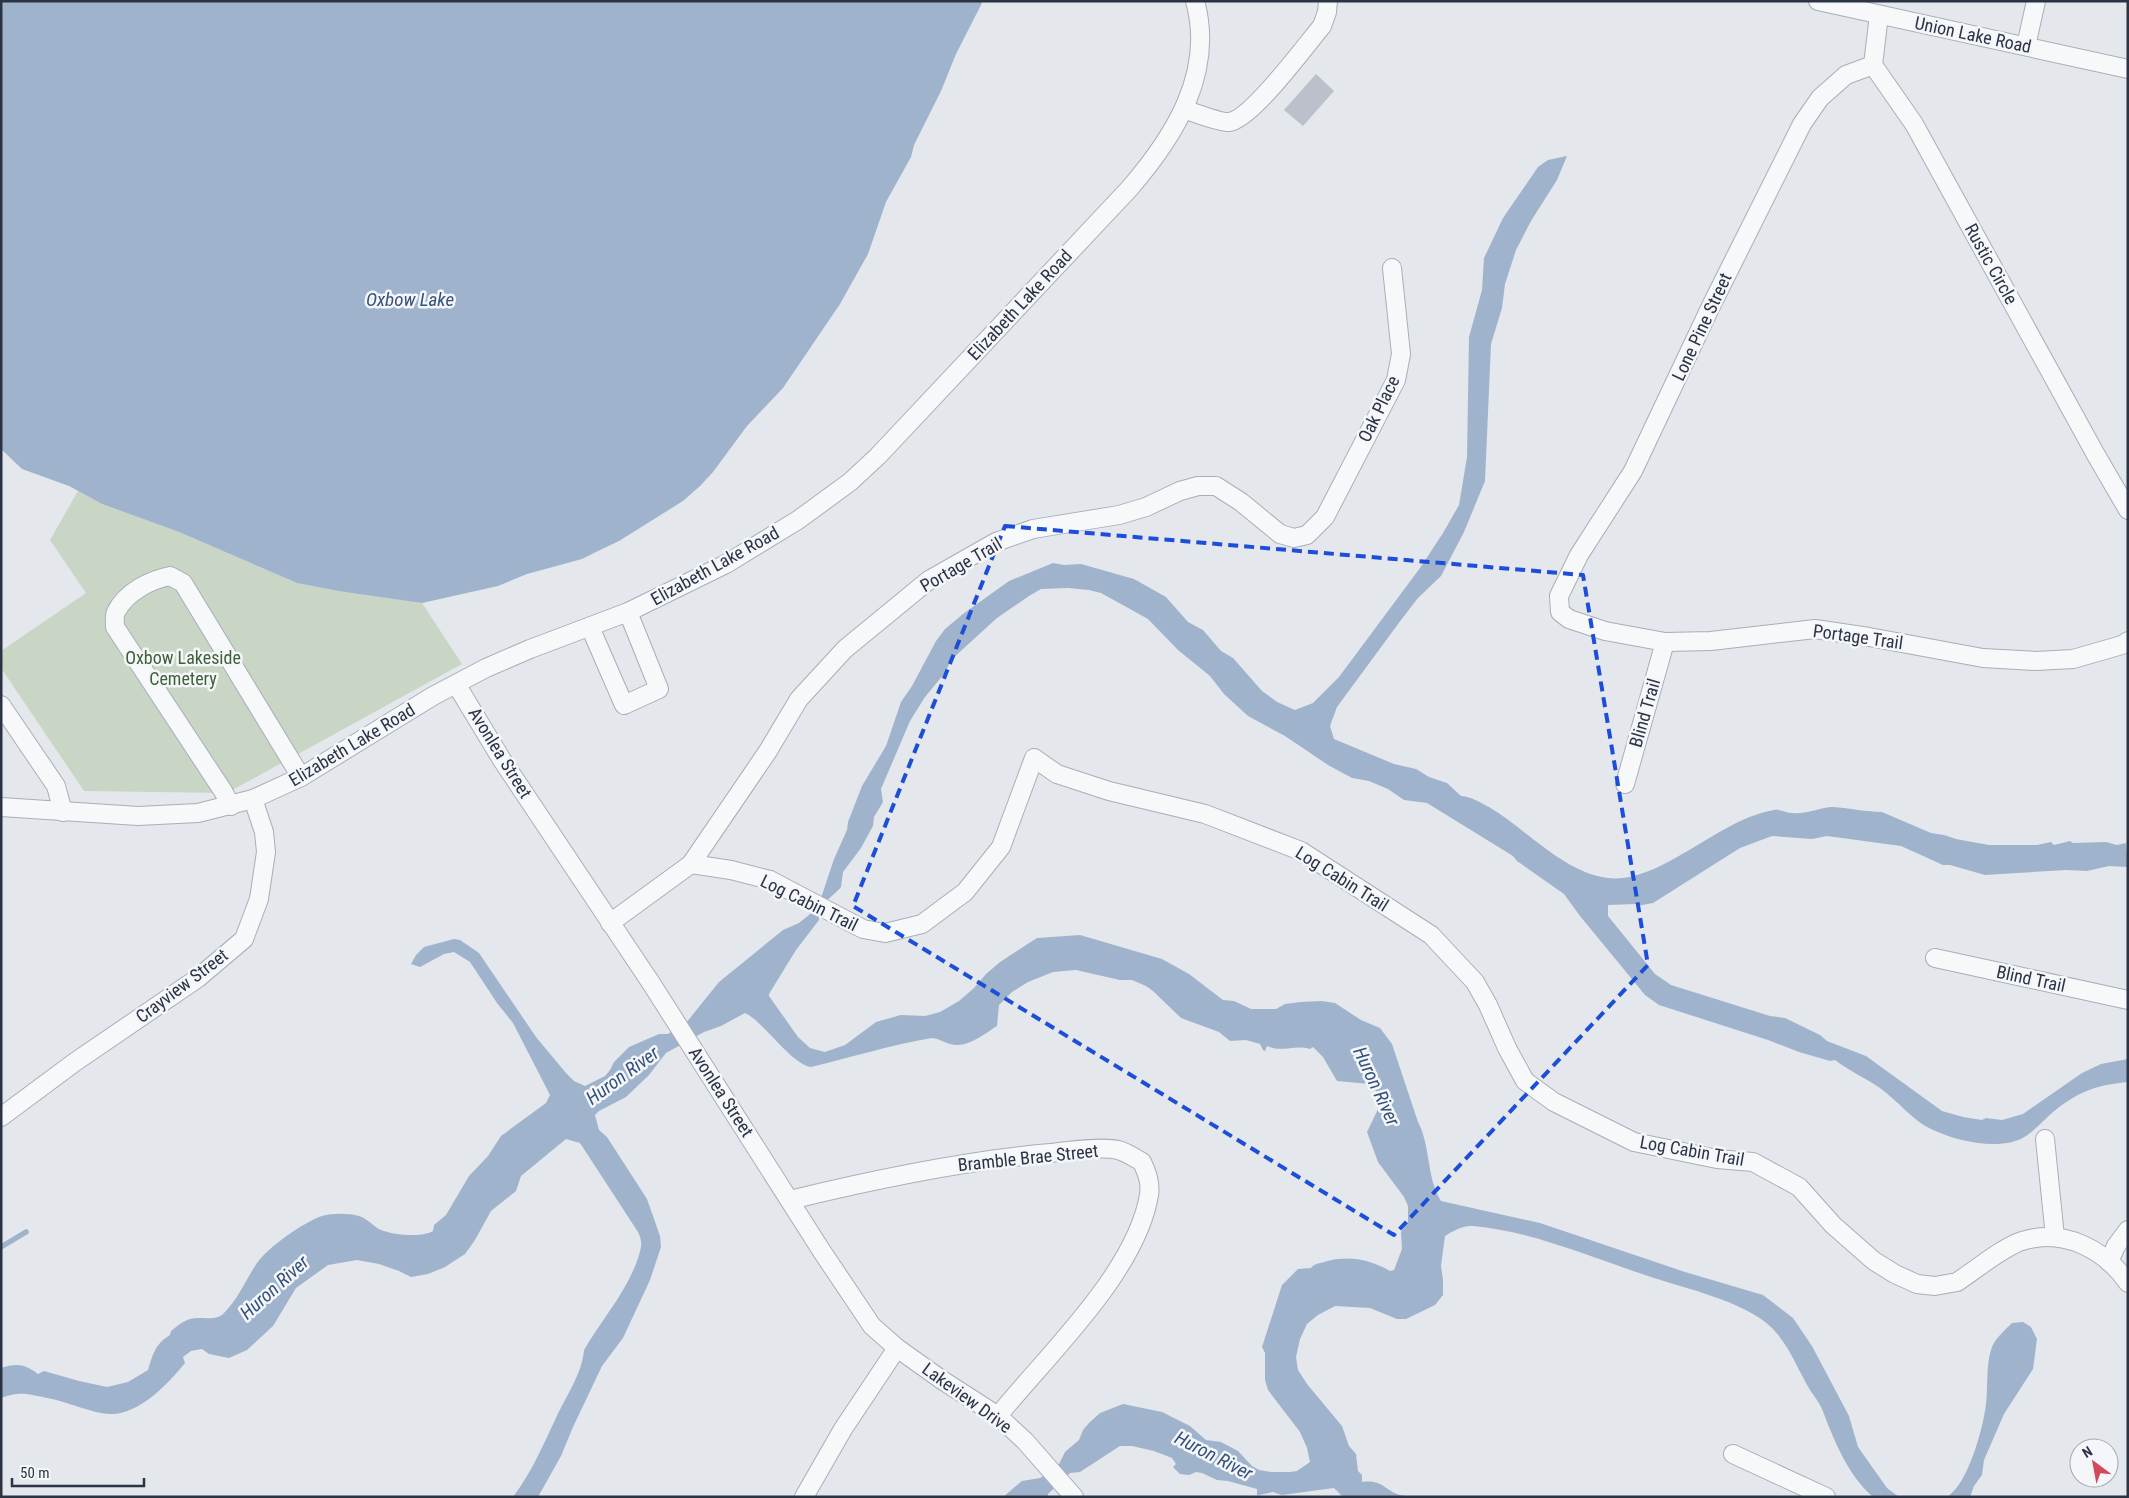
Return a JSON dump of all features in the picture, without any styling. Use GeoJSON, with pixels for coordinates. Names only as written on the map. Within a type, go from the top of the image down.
{"type":"FeatureCollection","features":[{"type":"Feature","properties":{"kind":"street","name":"Elizabeth Lake Road"},"geometry":{"type":"LineString","coordinates":[[1,807],[138,816],[198,813],[253,799],[301,777],[456,684],[508,658],[628,612],[682,586],[759,544],[820,504],[864,469],[910,423],[1129,189],[1162,148],[1185,110],[1192,87],[1200,37],[1200,22],[1195,1]]}},
{"type":"Feature","properties":{"kind":"street"},"geometry":{"type":"LineString","coordinates":[[1185,110],[1229,122],[1243,117],[1257,105],[1322,26],[1327,12],[1328,1]]}},
{"type":"Feature","properties":{"kind":"street","name":"Union Lake Road"},"geometry":{"type":"LineString","coordinates":[[1818,1],[2128,69]]}},
{"type":"Feature","properties":{"kind":"street"},"geometry":{"type":"LineString","coordinates":[[2026,46],[2036,1]]}},
{"type":"Feature","properties":{"kind":"street"},"geometry":{"type":"LineString","coordinates":[[1873,65],[1879,15]]}},
{"type":"Feature","properties":{"kind":"street","name":"Rustic Circle"},"geometry":{"type":"LineString","coordinates":[[1873,65],[1914,124],[2128,510]]}},
{"type":"Feature","properties":{"kind":"street","name":"Lone Pine Street"},"geometry":{"type":"LineString","coordinates":[[1560,612],[1559,596],[1579,555],[1633,471],[1711,306],[1802,124],[1820,98],[1846,75],[1873,65]]}},
{"type":"Feature","properties":{"kind":"street","name":"Oak Place"},"geometry":{"type":"LineString","coordinates":[[1307,535],[1325,517],[1396,380],[1401,354],[1392,268]]}},
{"type":"Feature","properties":{"kind":"street","name":"Portage Trail"},"geometry":{"type":"LineString","coordinates":[[692,864],[768,751],[799,699],[845,649],[929,580],[996,542],[1033,530],[1119,515],[1146,507],[1180,491],[1198,486],[1216,486],[1241,502],[1280,534],[1294,538],[1307,535]]}},
{"type":"Feature","properties":{"kind":"street"},"geometry":{"type":"LineString","coordinates":[[231,806],[116,627],[115,614],[125,598],[155,579],[170,576],[183,583],[301,777]]}},
{"type":"Feature","properties":{"kind":"street"},"geometry":{"type":"LineString","coordinates":[[590,627],[624,704],[659,689],[628,612]]}},
{"type":"Feature","properties":{"kind":"street","name":"Portage Trail"},"geometry":{"type":"LineString","coordinates":[[1560,612],[1568,620],[1605,632],[1665,642],[1711,641],[1816,629],[1982,658],[2036,661],[2073,659],[2122,645],[2128,641]]}},
{"type":"Feature","properties":{"kind":"street","name":"Blind Trail"},"geometry":{"type":"LineString","coordinates":[[1625,784],[1665,642]]}},
{"type":"Feature","properties":{"kind":"street","name":"Avonlea Street"},"geometry":{"type":"LineString","coordinates":[[456,684],[502,760],[675,1020],[821,1250],[872,1326],[897,1348]]}},
{"type":"Feature","properties":{"kind":"street"},"geometry":{"type":"LineString","coordinates":[[1,704],[56,786],[63,812]]}},
{"type":"Feature","properties":{"kind":"street","name":"Log Cabin Trail"},"geometry":{"type":"LineString","coordinates":[[692,864],[731,870],[770,880],[863,929],[885,933],[922,924],[965,892],[1001,847],[1034,758],[1057,774],[1109,791],[1205,814],[1301,851],[1432,936],[1475,982],[1525,1081],[1547,1097],[1634,1142],[1717,1159],[1753,1162],[1799,1187],[1833,1225],[1874,1261],[1895,1274],[1917,1284],[1947,1286],[1957,1282],[2021,1242],[2050,1237],[2055,1238]]}},
{"type":"Feature","properties":{"kind":"street","name":"Crayview Street"},"geometry":{"type":"LineString","coordinates":[[1,1117],[75,1062],[198,978],[244,939],[259,899],[266,852],[264,832],[253,799]]}},
{"type":"Feature","properties":{"kind":"street"},"geometry":{"type":"LineString","coordinates":[[610,923],[692,864]]}},
{"type":"Feature","properties":{"kind":"street","name":"Blind Trail"},"geometry":{"type":"LineString","coordinates":[[1935,958],[2128,1000]]}},
{"type":"Feature","properties":{"kind":"street"},"geometry":{"type":"LineString","coordinates":[[2045,1139],[2055,1238],[2081,1243],[2095,1250],[2120,1271],[2128,1283]]}},
{"type":"Feature","properties":{"kind":"street","name":"Bramble Brae Street"},"geometry":{"type":"LineString","coordinates":[[790,1200],[865,1182],[954,1164],[1029,1155],[1083,1150],[1118,1150],[1142,1162],[1149,1178],[1150,1194],[1138,1232],[1119,1268],[1056,1350],[1025,1382],[998,1416]]}},
{"type":"Feature","properties":{"kind":"street"},"geometry":{"type":"LineString","coordinates":[[2109,1262],[2116,1246],[2128,1230]]}},
{"type":"Feature","properties":{"kind":"street"},"geometry":{"type":"LineString","coordinates":[[804,1497],[843,1429],[897,1348]]}},
{"type":"Feature","properties":{"kind":"street","name":"Lakeview Drive"},"geometry":{"type":"LineString","coordinates":[[897,1348],[998,1416],[1025,1440],[1071,1494]]}},
{"type":"Feature","properties":{"kind":"street"},"geometry":{"type":"LineString","coordinates":[[1733,1454],[1826,1497]]}},
{"type":"Feature","properties":{"kind":"highlighted area"},"geometry":{"type":"Polygon","coordinates":[[[1005,526],[1583,575],[1648,965],[1394,1235],[853,906],[1005,526]]]}},
{"type":"Feature","properties":{"kind":"green space","name":"Oxbow Lakeside Cemetery"},"geometry":{"type":"Polygon","coordinates":[[[78,491],[102,504],[179,532],[297,583],[422,603],[462,664],[227,793],[84,791],[1,668],[1,651],[86,593],[50,540],[78,491]]]}},
{"type":"Feature","properties":{"kind":"water","name":"Oxbow Lake"},"geometry":{"type":"Polygon","coordinates":[[[1,1],[981,1],[982,3],[914,145],[911,157],[886,202],[868,254],[840,304],[783,388],[747,426],[713,472],[700,486],[683,501],[619,541],[582,559],[527,574],[498,586],[422,603],[297,583],[179,532],[102,504],[69,486],[22,469],[1,449],[1,1]]]}},
{"type":"Feature","properties":{"kind":"water","name":"Huron River"},"geometry":{"type":"Polygon","coordinates":[[[1567,156],[1557,180],[1531,221],[1516,250],[1505,284],[1502,308],[1491,344],[1485,481],[1464,532],[1441,576],[1418,598],[1337,707],[1330,726],[1334,739],[1394,764],[1416,769],[1429,777],[1447,783],[1461,796],[1469,797],[1503,816],[1546,849],[1576,868],[1608,878],[1628,877],[1648,871],[1732,825],[1774,810],[1797,813],[1833,807],[1882,812],[1931,833],[1989,845],[2037,845],[2051,842],[2054,845],[2070,841],[2073,843],[2106,842],[2117,845],[2126,843],[2128,867],[2109,866],[2087,871],[2066,870],[1985,875],[1950,865],[1943,865],[1901,846],[1827,836],[1812,839],[1772,836],[1740,848],[1653,903],[1637,906],[1636,904],[1608,905],[1608,916],[1655,974],[1671,985],[1770,1016],[1785,1018],[1820,1035],[1827,1041],[1866,1056],[1942,1111],[1982,1120],[1986,1118],[2002,1120],[2023,1114],[2082,1073],[2101,1064],[2128,1059],[2128,1082],[2091,1089],[2075,1097],[2054,1111],[2026,1136],[2016,1141],[1992,1144],[1965,1141],[1924,1125],[1880,1088],[1835,1060],[1830,1061],[1799,1052],[1768,1040],[1659,1005],[1645,995],[1564,894],[1517,861],[1513,856],[1427,803],[1404,800],[1388,789],[1369,781],[1352,778],[1328,765],[1285,736],[1248,716],[1224,694],[1210,676],[1178,650],[1148,619],[1101,593],[1068,588],[1041,589],[1029,596],[997,618],[952,659],[944,674],[925,697],[910,721],[881,789],[883,802],[874,817],[873,826],[861,848],[843,872],[841,887],[823,905],[819,914],[819,920],[796,950],[769,996],[798,1037],[810,1048],[825,1052],[845,1045],[876,1022],[901,1015],[925,1016],[940,1012],[959,1001],[1000,962],[1037,938],[1080,935],[1162,959],[1189,974],[1223,1000],[1234,1001],[1251,1009],[1276,1009],[1285,1004],[1301,1002],[1321,1001],[1335,1003],[1361,1020],[1380,1028],[1392,1044],[1425,1141],[1433,1182],[1441,1201],[1540,1223],[1685,1272],[1763,1295],[1793,1318],[1812,1346],[1849,1416],[1858,1447],[1887,1488],[1899,1497],[1873,1497],[1864,1488],[1842,1456],[1821,1406],[1788,1350],[1772,1328],[1746,1310],[1713,1296],[1539,1239],[1495,1229],[1466,1226],[1445,1236],[1441,1266],[1443,1295],[1435,1305],[1406,1319],[1397,1319],[1370,1308],[1335,1306],[1318,1315],[1307,1324],[1300,1339],[1296,1357],[1298,1370],[1307,1384],[1342,1426],[1349,1446],[1356,1454],[1358,1471],[1362,1475],[1362,1482],[1375,1482],[1400,1495],[1425,1497],[1343,1497],[1334,1488],[1282,1495],[1273,1492],[1257,1495],[1257,1489],[1217,1480],[1202,1473],[1180,1474],[1173,1467],[1176,1464],[1172,1458],[1154,1451],[1132,1446],[1120,1446],[1080,1472],[1070,1473],[1048,1494],[1048,1497],[1003,1497],[1022,1481],[1040,1478],[1058,1466],[1065,1452],[1079,1440],[1083,1430],[1089,1423],[1100,1413],[1123,1404],[1162,1412],[1190,1426],[1206,1440],[1221,1442],[1238,1451],[1252,1466],[1259,1470],[1271,1472],[1297,1471],[1310,1462],[1307,1448],[1300,1432],[1268,1390],[1265,1380],[1265,1353],[1262,1347],[1282,1285],[1298,1269],[1311,1268],[1314,1265],[1333,1260],[1358,1259],[1390,1271],[1394,1270],[1402,1249],[1401,1232],[1408,1222],[1408,1206],[1404,1197],[1378,1162],[1367,1132],[1380,1105],[1380,1096],[1370,1084],[1337,1081],[1323,1057],[1313,1047],[1310,1049],[1299,1047],[1278,1049],[1267,1046],[1265,1051],[1260,1044],[1246,1040],[1230,1041],[1219,1032],[1181,1018],[1146,986],[1132,980],[1120,980],[1076,970],[1053,972],[1028,982],[1012,992],[999,1005],[997,1026],[969,1043],[956,1045],[932,1038],[811,1067],[795,1059],[760,1024],[745,1013],[721,1026],[704,1032],[666,1053],[649,1075],[626,1097],[599,1111],[595,1115],[599,1130],[607,1137],[647,1199],[660,1236],[661,1247],[650,1280],[623,1338],[602,1366],[561,1456],[538,1497],[513,1497],[532,1468],[573,1385],[583,1359],[584,1350],[624,1288],[637,1261],[641,1245],[638,1232],[580,1143],[566,1139],[521,1176],[516,1191],[491,1211],[465,1254],[445,1267],[428,1274],[411,1277],[379,1264],[357,1260],[328,1265],[296,1288],[273,1326],[247,1350],[229,1358],[209,1354],[202,1349],[191,1351],[183,1357],[185,1363],[162,1388],[142,1404],[121,1413],[110,1414],[88,1410],[29,1394],[14,1394],[1,1398],[1,1368],[12,1365],[25,1366],[38,1374],[44,1371],[107,1387],[128,1382],[148,1370],[155,1350],[170,1335],[171,1331],[182,1323],[195,1318],[221,1316],[234,1301],[262,1257],[287,1236],[314,1219],[322,1216],[346,1214],[359,1216],[381,1230],[393,1233],[415,1235],[433,1231],[434,1225],[446,1215],[469,1176],[488,1156],[501,1136],[546,1103],[550,1095],[513,1023],[497,1003],[470,962],[454,952],[444,954],[420,967],[411,964],[416,955],[424,947],[454,939],[460,940],[479,953],[536,1037],[574,1081],[585,1086],[605,1076],[614,1062],[629,1047],[659,1034],[668,1034],[686,1023],[719,982],[783,930],[799,923],[815,910],[847,830],[848,822],[862,786],[886,746],[901,702],[912,686],[936,641],[945,629],[963,614],[1009,581],[1053,563],[1064,565],[1081,564],[1134,579],[1166,597],[1188,622],[1203,630],[1221,651],[1233,658],[1262,691],[1277,702],[1295,710],[1313,703],[1339,677],[1420,568],[1459,505],[1467,457],[1469,337],[1482,290],[1484,258],[1503,218],[1538,167],[1548,160],[1567,156]]]}},
{"type":"Feature","properties":{"kind":"water"},"geometry":{"type":"Polygon","coordinates":[[[2023,1322],[2031,1327],[2037,1339],[2033,1369],[2004,1414],[1984,1460],[1982,1475],[1974,1486],[1970,1497],[1947,1497],[1962,1480],[1978,1441],[1986,1404],[1988,1363],[1992,1346],[2012,1323],[2023,1322]]]}},
{"type":"Feature","properties":{"kind":"building"},"geometry":{"type":"Polygon","coordinates":[[[1316,74],[1334,91],[1303,126],[1284,110],[1316,74]]]}},
{"type":"Feature","properties":{"kind":"waterway"},"geometry":{"type":"LineString","coordinates":[[1,1247],[26,1232]]}}]}
